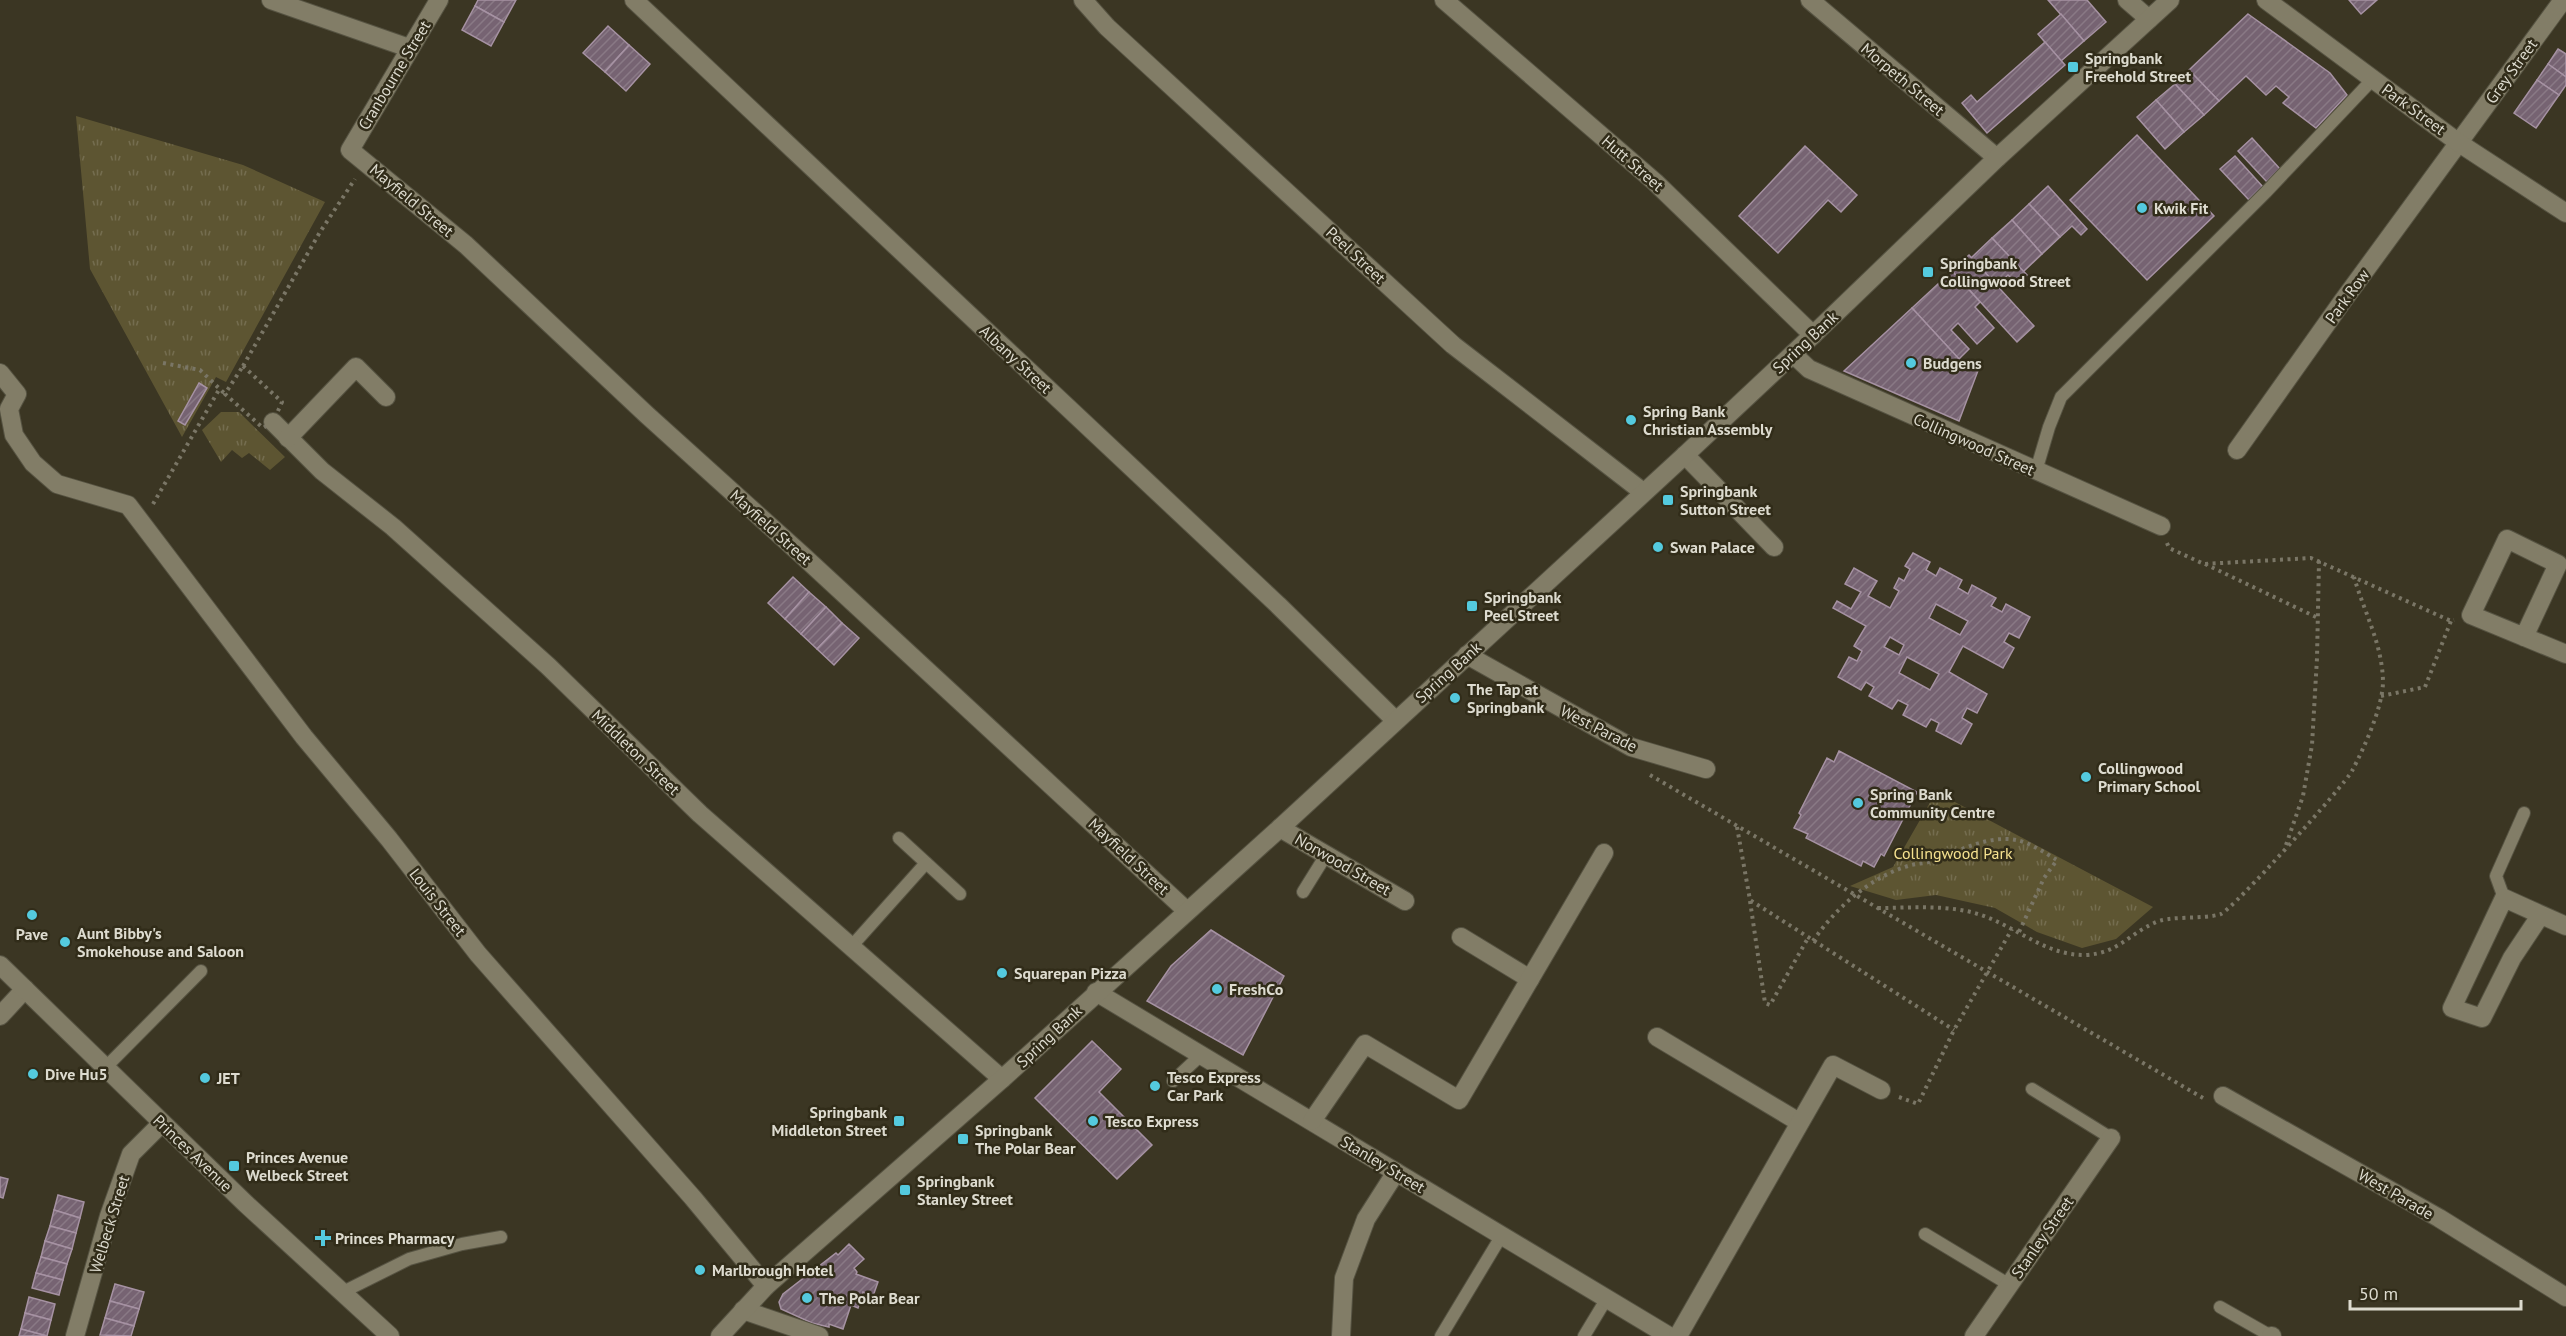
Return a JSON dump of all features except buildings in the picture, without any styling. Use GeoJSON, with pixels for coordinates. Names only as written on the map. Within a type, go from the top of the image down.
{"type":"FeatureCollection","features":[{"type":"Feature","properties":{"kind":"street"},"geometry":{"type":"LineString","coordinates":[[271,0],[409,48]]}},
{"type":"Feature","properties":{"kind":"street","name":"Cranbourne Street"},"geometry":{"type":"LineString","coordinates":[[350,150],[439,0]]}},
{"type":"Feature","properties":{"kind":"street","name":"Albany Street"},"geometry":{"type":"LineString","coordinates":[[634,0],[1278,605],[1395,720]]}},
{"type":"Feature","properties":{"kind":"street","name":"Peel Street"},"geometry":{"type":"LineString","coordinates":[[1083,0],[1107,27],[1453,345],[1643,492]]}},
{"type":"Feature","properties":{"kind":"street","name":"Hutt Street"},"geometry":{"type":"LineString","coordinates":[[1444,0],[1655,182],[1813,335]]}},
{"type":"Feature","properties":{"kind":"street","name":"Morpeth Street"},"geometry":{"type":"LineString","coordinates":[[1810,0],[1996,158]]}},
{"type":"Feature","properties":{"kind":"street"},"geometry":{"type":"LineString","coordinates":[[2127,0],[2149,19]]}},
{"type":"Feature","properties":{"kind":"street","name":"Spring Bank"},"geometry":{"type":"LineString","coordinates":[[720,1336],[766,1286],[1002,1079],[1280,828],[1685,455],[1996,158],[2170,0]]}},
{"type":"Feature","properties":{"kind":"street","name":"Park Street"},"geometry":{"type":"LineString","coordinates":[[2266,0],[2459,143],[2566,213]]}},
{"type":"Feature","properties":{"kind":"street","name":"Grey Street"},"geometry":{"type":"LineString","coordinates":[[2459,143],[2563,0]]}},
{"type":"Feature","properties":{"kind":"street","name":"Park Row"},"geometry":{"type":"LineString","coordinates":[[2237,450],[2459,143]]}},
{"type":"Feature","properties":{"kind":"street","name":"Mayfield Street"},"geometry":{"type":"LineString","coordinates":[[350,150],[466,245],[647,415],[1187,911]]}},
{"type":"Feature","properties":{"kind":"street","name":"Collingwood Street"},"geometry":{"type":"LineString","coordinates":[[1793,354],[1809,369],[2161,526]]}},
{"type":"Feature","properties":{"kind":"street"},"geometry":{"type":"LineString","coordinates":[[288,438],[356,367],[386,397]]}},
{"type":"Feature","properties":{"kind":"street"},"geometry":{"type":"LineString","coordinates":[[0,373],[17,394],[9,409],[14,435],[33,463],[57,484],[133,512]]}},
{"type":"Feature","properties":{"kind":"street","name":"Middleton Street"},"geometry":{"type":"LineString","coordinates":[[273,422],[322,471],[393,527],[548,666],[700,814],[1002,1079]]}},
{"type":"Feature","properties":{"kind":"street"},"geometry":{"type":"LineString","coordinates":[[1685,455],[1774,547]]}},
{"type":"Feature","properties":{"kind":"street","name":"Louis Street"},"geometry":{"type":"LineString","coordinates":[[133,512],[304,738],[389,839],[478,954],[693,1198],[766,1286]]}},
{"type":"Feature","properties":{"kind":"street"},"geometry":{"type":"LineString","coordinates":[[2524,637],[2558,564],[2506,539],[2471,615],[2524,637],[2566,654]]}},
{"type":"Feature","properties":{"kind":"street","name":"West Parade"},"geometry":{"type":"LineString","coordinates":[[1467,655],[1631,747],[1706,769]]}},
{"type":"Feature","properties":{"kind":"street","name":"Norwood Street"},"geometry":{"type":"LineString","coordinates":[[1280,828],[1405,901]]}},
{"type":"Feature","properties":{"kind":"street"},"geometry":{"type":"LineString","coordinates":[[1312,1121],[1365,1044],[1459,1100],[1604,853]]}},
{"type":"Feature","properties":{"kind":"street"},"geometry":{"type":"LineString","coordinates":[[2540,916],[2512,958],[2482,1018],[2452,1008],[2504,898],[2566,926]]}},
{"type":"Feature","properties":{"kind":"street"},"geometry":{"type":"LineString","coordinates":[[1461,937],[1530,979]]}},
{"type":"Feature","properties":{"kind":"street","name":"Princes Avenue"},"geometry":{"type":"LineString","coordinates":[[0,965],[162,1123],[390,1336]]}},
{"type":"Feature","properties":{"kind":"street"},"geometry":{"type":"LineString","coordinates":[[0,1016],[25,989]]}},
{"type":"Feature","properties":{"kind":"street","name":"Stanley Street"},"geometry":{"type":"LineString","coordinates":[[1096,992],[1669,1336]]}},
{"type":"Feature","properties":{"kind":"street"},"geometry":{"type":"LineString","coordinates":[[1657,1037],[1799,1122]]}},
{"type":"Feature","properties":{"kind":"street"},"geometry":{"type":"LineString","coordinates":[[1678,1336],[1833,1065],[1881,1090]]}},
{"type":"Feature","properties":{"kind":"street","name":"West Parade"},"geometry":{"type":"LineString","coordinates":[[2223,1096],[2439,1218],[2566,1297]]}},
{"type":"Feature","properties":{"kind":"street","name":"Welbeck Street"},"geometry":{"type":"LineString","coordinates":[[75,1336],[110,1216],[131,1154],[162,1123]]}},
{"type":"Feature","properties":{"kind":"street","name":"Stanley Street"},"geometry":{"type":"LineString","coordinates":[[1974,1336],[2111,1138]]}},
{"type":"Feature","properties":{"kind":"street"},"geometry":{"type":"LineString","coordinates":[[1341,1336],[1344,1278],[1366,1219],[1396,1172]]}},
{"type":"Feature","properties":{"kind":"street"},"geometry":{"type":"LineString","coordinates":[[743,1310],[819,1336]]}},
{"type":"Feature","properties":{"kind":"lane"},"geometry":{"type":"LineString","coordinates":[[2036,471],[2052,418],[2061,397],[2289,168],[2373,79]]}},
{"type":"Feature","properties":{"kind":"lane"},"geometry":{"type":"LineString","coordinates":[[2504,898],[2496,876],[2524,813]]}},
{"type":"Feature","properties":{"kind":"lane"},"geometry":{"type":"LineString","coordinates":[[899,838],[960,894]]}},
{"type":"Feature","properties":{"kind":"lane"},"geometry":{"type":"LineString","coordinates":[[1303,892],[1326,855]]}},
{"type":"Feature","properties":{"kind":"lane"},"geometry":{"type":"LineString","coordinates":[[850,948],[926,863]]}},
{"type":"Feature","properties":{"kind":"lane"},"geometry":{"type":"LineString","coordinates":[[105,1067],[201,971]]}},
{"type":"Feature","properties":{"kind":"lane"},"geometry":{"type":"LineString","coordinates":[[1173,1081],[1201,1055]]}},
{"type":"Feature","properties":{"kind":"lane"},"geometry":{"type":"LineString","coordinates":[[2032,1089],[2111,1138]]}},
{"type":"Feature","properties":{"kind":"lane"},"geometry":{"type":"LineString","coordinates":[[1924,1234],[2008,1284]]}},
{"type":"Feature","properties":{"kind":"lane"},"geometry":{"type":"LineString","coordinates":[[1441,1336],[1502,1235]]}},
{"type":"Feature","properties":{"kind":"lane"},"geometry":{"type":"LineString","coordinates":[[343,1292],[409,1259],[462,1244],[501,1237]]}},
{"type":"Feature","properties":{"kind":"lane"},"geometry":{"type":"LineString","coordinates":[[1584,1336],[1607,1298]]}},
{"type":"Feature","properties":{"kind":"lane"},"geometry":{"type":"LineString","coordinates":[[2220,1307],[2271,1336]]}},
{"type":"Feature","properties":{"kind":"path"},"geometry":{"type":"LineString","coordinates":[[225,394],[320,232],[366,162]]}},
{"type":"Feature","properties":{"kind":"path"},"geometry":{"type":"LineString","coordinates":[[163,363],[200,370],[263,428],[273,422],[282,402],[243,366]]}},
{"type":"Feature","properties":{"kind":"path"},"geometry":{"type":"LineString","coordinates":[[133,512],[149,512],[220,388]]}},
{"type":"Feature","properties":{"kind":"path"},"geometry":{"type":"LineString","coordinates":[[2161,526],[2169,548],[2318,618]]}},
{"type":"Feature","properties":{"kind":"path"},"geometry":{"type":"LineString","coordinates":[[2204,564],[2311,558],[2451,621],[2471,615]]}},
{"type":"Feature","properties":{"kind":"path"},"geometry":{"type":"LineString","coordinates":[[2285,849],[2303,796],[2312,745],[2319,561]]}},
{"type":"Feature","properties":{"kind":"path"},"geometry":{"type":"LineString","coordinates":[[1878,908],[1945,909],[1981,915],[2056,952],[2086,955],[2114,950],[2155,922],[2223,913],[2285,849],[2351,773],[2381,696],[2383,681],[2372,621],[2362,604],[2354,577]]}},
{"type":"Feature","properties":{"kind":"path"},"geometry":{"type":"LineString","coordinates":[[2381,696],[2425,687],[2451,621]]}},
{"type":"Feature","properties":{"kind":"path"},"geometry":{"type":"LineString","coordinates":[[1647,773],[2217,1106],[2223,1096]]}},
{"type":"Feature","properties":{"kind":"path"},"geometry":{"type":"LineString","coordinates":[[1737,826],[1765,1003],[1770,1005],[1808,938]]}},
{"type":"Feature","properties":{"kind":"path"},"geometry":{"type":"LineString","coordinates":[[1813,941],[1823,926],[1854,895],[1906,866],[1932,862],[1959,850],[2002,838],[2018,840],[2057,860],[2044,878],[2019,932]]}},
{"type":"Feature","properties":{"kind":"path"},"geometry":{"type":"LineString","coordinates":[[1750,900],[1954,1030]]}},
{"type":"Feature","properties":{"kind":"path"},"geometry":{"type":"LineString","coordinates":[[1881,1090],[1918,1104],[1954,1030],[2012,929]]}},
{"type":"Feature","properties":{"kind":"green space"},"geometry":{"type":"Polygon","coordinates":[[[76,116],[243,165],[325,202],[226,382],[216,377],[182,437],[90,269],[76,116]]]}},
{"type":"Feature","properties":{"kind":"green space"},"geometry":{"type":"Polygon","coordinates":[[[221,412],[239,412],[285,457],[270,470],[249,453],[242,458],[232,450],[221,462],[202,430],[221,412]]]}},
{"type":"Feature","properties":{"kind":"green space","name":"Collingwood Park"},"geometry":{"type":"Polygon","coordinates":[[[1936,792],[2153,907],[2116,939],[2082,948],[2037,932],[1995,908],[1936,895],[1896,900],[1850,886],[1893,867],[1936,792]]]}},
{"type":"Feature","properties":{"kind":"place","name":"Springbank Freehold Street"},"geometry":{"type":"Point","coordinates":[2073,67]}},
{"type":"Feature","properties":{"kind":"place","name":"Kwik Fit"},"geometry":{"type":"Point","coordinates":[2142,208]}},
{"type":"Feature","properties":{"kind":"place","name":"Springbank Collingwood Street"},"geometry":{"type":"Point","coordinates":[1928,272]}},
{"type":"Feature","properties":{"kind":"place","name":"Budgens"},"geometry":{"type":"Point","coordinates":[1911,363]}},
{"type":"Feature","properties":{"kind":"place","name":"Spring Bank Christian Assembly"},"geometry":{"type":"Point","coordinates":[1631,420]}},
{"type":"Feature","properties":{"kind":"place","name":"Springbank Sutton Street"},"geometry":{"type":"Point","coordinates":[1668,500]}},
{"type":"Feature","properties":{"kind":"place","name":"Swan Palace"},"geometry":{"type":"Point","coordinates":[1658,547]}},
{"type":"Feature","properties":{"kind":"place","name":"Springbank Peel Street"},"geometry":{"type":"Point","coordinates":[1472,606]}},
{"type":"Feature","properties":{"kind":"place","name":"The Tap at Springbank"},"geometry":{"type":"Point","coordinates":[1455,698]}},
{"type":"Feature","properties":{"kind":"place","name":"Collingwood Primary School"},"geometry":{"type":"Point","coordinates":[2086,777]}},
{"type":"Feature","properties":{"kind":"place","name":"Spring Bank Community Centre"},"geometry":{"type":"Point","coordinates":[1858,803]}},
{"type":"Feature","properties":{"kind":"place","name":"Pave"},"geometry":{"type":"Point","coordinates":[32,915]}},
{"type":"Feature","properties":{"kind":"place","name":"Aunt Bibby's Smokehouse and Saloon"},"geometry":{"type":"Point","coordinates":[65,942]}},
{"type":"Feature","properties":{"kind":"place","name":"Squarepan Pizza"},"geometry":{"type":"Point","coordinates":[1002,973]}},
{"type":"Feature","properties":{"kind":"place","name":"FreshCo"},"geometry":{"type":"Point","coordinates":[1217,989]}},
{"type":"Feature","properties":{"kind":"place","name":"Dive Hu5"},"geometry":{"type":"Point","coordinates":[33,1074]}},
{"type":"Feature","properties":{"kind":"place","name":"JET"},"geometry":{"type":"Point","coordinates":[205,1078]}},
{"type":"Feature","properties":{"kind":"place","name":"Tesco Express Car Park"},"geometry":{"type":"Point","coordinates":[1155,1086]}},
{"type":"Feature","properties":{"kind":"place","name":"Springbank Middleton Street"},"geometry":{"type":"Point","coordinates":[899,1121]}},
{"type":"Feature","properties":{"kind":"place","name":"Tesco Express"},"geometry":{"type":"Point","coordinates":[1093,1121]}},
{"type":"Feature","properties":{"kind":"place","name":"Springbank The Polar Bear"},"geometry":{"type":"Point","coordinates":[963,1139]}},
{"type":"Feature","properties":{"kind":"place","name":"Princes Avenue Welbeck Street"},"geometry":{"type":"Point","coordinates":[234,1166]}},
{"type":"Feature","properties":{"kind":"place","name":"Springbank Stanley Street"},"geometry":{"type":"Point","coordinates":[905,1190]}},
{"type":"Feature","properties":{"kind":"place","name":"Princes Pharmacy"},"geometry":{"type":"Point","coordinates":[323,1238]}},
{"type":"Feature","properties":{"kind":"place","name":"Marlbrough Hotel"},"geometry":{"type":"Point","coordinates":[700,1270]}},
{"type":"Feature","properties":{"kind":"place","name":"The Polar Bear"},"geometry":{"type":"Point","coordinates":[807,1298]}}]}
